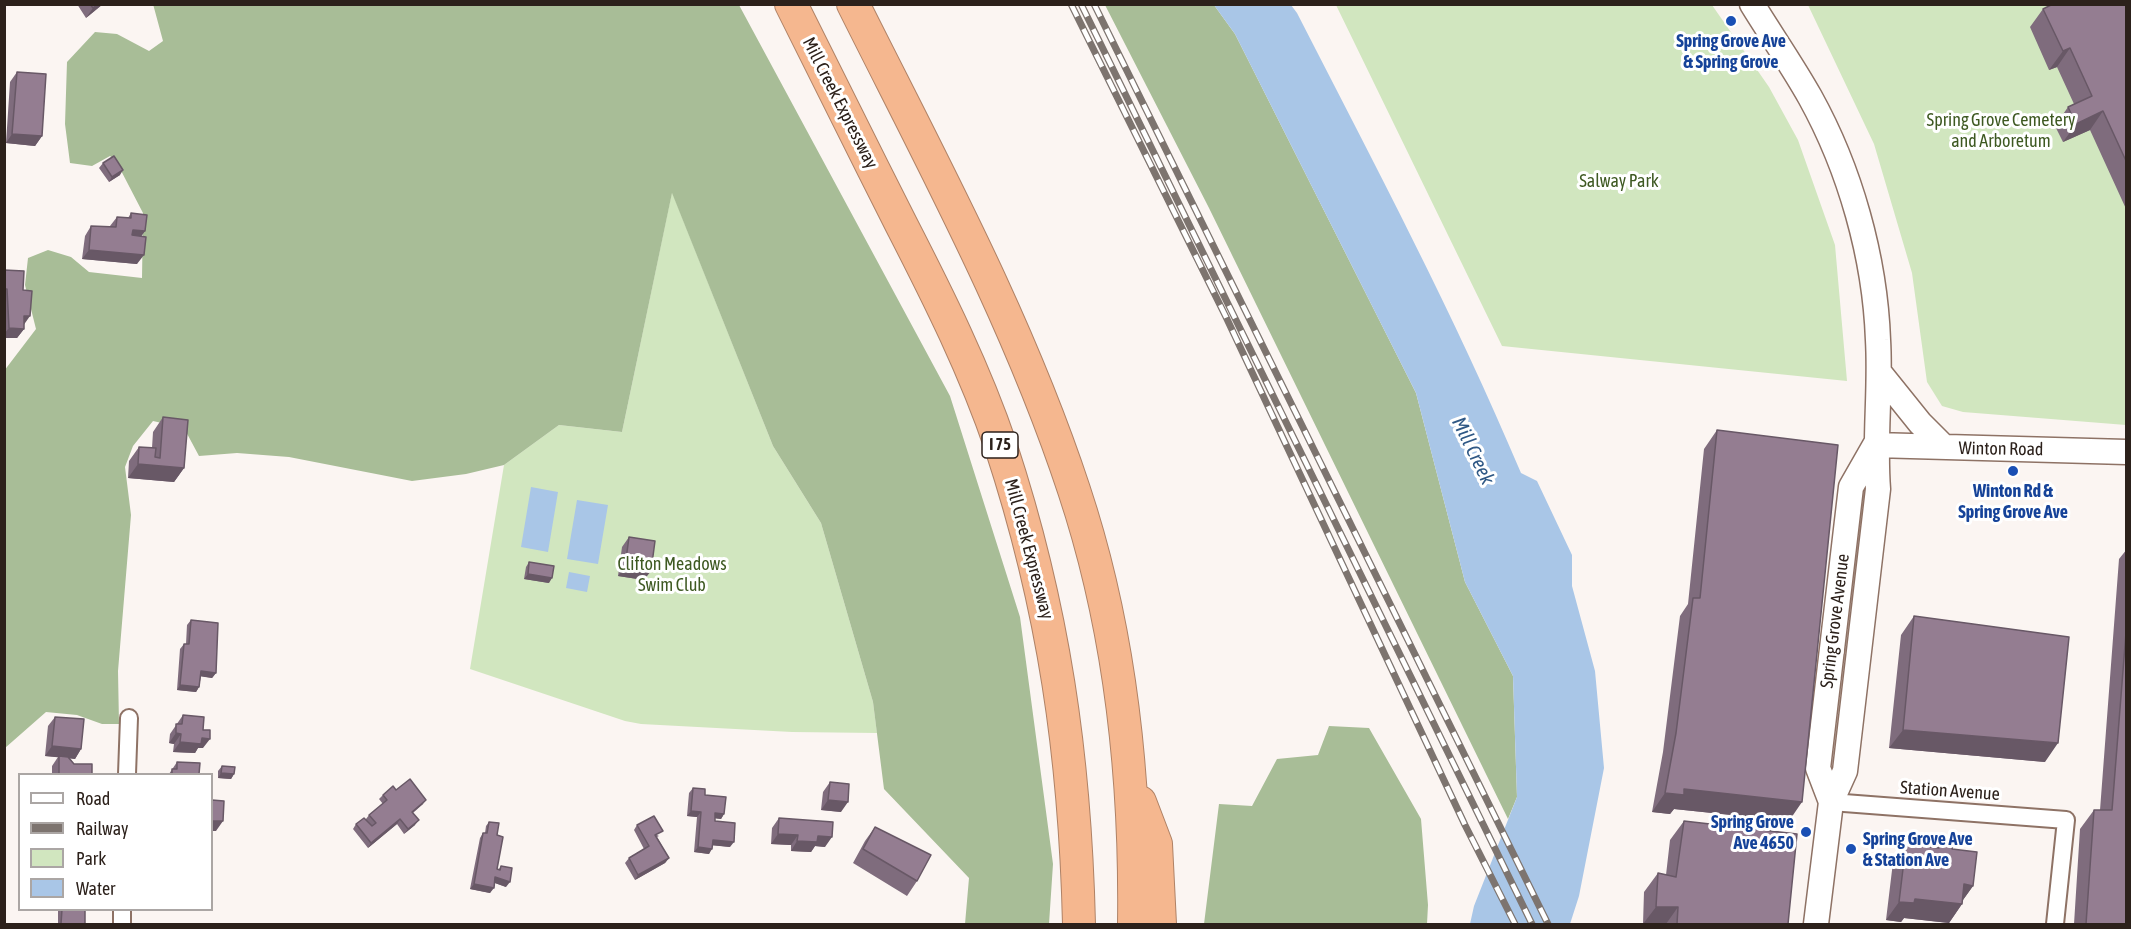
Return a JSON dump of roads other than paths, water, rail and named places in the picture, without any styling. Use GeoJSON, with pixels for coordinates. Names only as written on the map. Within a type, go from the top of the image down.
{"type":"FeatureCollection","features":[{"type":"Feature","properties":{"kind":"highway","name":"Mill Creek Expressway"},"geometry":{"type":"LineString","coordinates":[[791,4],[929,279],[983,400],[1001,447],[1036,575],[1060,682],[1073,793],[1079,924]]}},
{"type":"Feature","properties":{"kind":"highway"},"geometry":{"type":"LineString","coordinates":[[854,4],[994,287],[1043,403],[1075,492],[1099,583],[1118,678],[1135,868],[1134,924]]}},
{"type":"Feature","properties":{"kind":"highway"},"geometry":{"type":"LineString","coordinates":[[1128,774],[1156,844],[1160,924]]}},
{"type":"Feature","properties":{"kind":"main road","name":"Spring Grove Avenue"},"geometry":{"type":"LineString","coordinates":[[1752,4],[1810,97],[1830,138],[1849,188],[1864,240],[1874,293],[1879,372],[1875,445],[1851,487],[1818,768],[1831,802],[1816,924]]}},
{"type":"Feature","properties":{"kind":"main road"},"geometry":{"type":"LineString","coordinates":[[1879,372],[1920,423],[1944,447]]}},
{"type":"Feature","properties":{"kind":"main road","name":"Winton Road"},"geometry":{"type":"LineString","coordinates":[[1875,445],[2127,452]]}},
{"type":"Feature","properties":{"kind":"street"},"geometry":{"type":"LineString","coordinates":[[127,773],[129,718]]}},
{"type":"Feature","properties":{"kind":"street","name":"Station Avenue"},"geometry":{"type":"LineString","coordinates":[[1831,802],[2066,820],[2055,924]]}},
{"type":"Feature","properties":{"kind":"water","name":"Mill Creek"},"geometry":{"type":"Polygon","coordinates":[[[1214,5],[1291,5],[1297,13],[1442,299],[1521,473],[1537,481],[1572,555],[1572,586],[1595,671],[1604,768],[1579,896],[1570,924],[1470,924],[1474,906],[1517,797],[1513,676],[1465,582],[1416,393],[1235,34],[1214,5]]]}},
{"type":"Feature","properties":{"kind":"water"},"geometry":{"type":"Polygon","coordinates":[[[531,487],[558,492],[548,552],[521,547],[531,487]]]}},
{"type":"Feature","properties":{"kind":"water"},"geometry":{"type":"Polygon","coordinates":[[[577,500],[608,505],[598,564],[567,559],[577,500]]]}},
{"type":"Feature","properties":{"kind":"water"},"geometry":{"type":"Polygon","coordinates":[[[569,572],[590,576],[587,592],[566,588],[569,572]]]}},
{"type":"Feature","properties":{"kind":"railway"},"geometry":{"type":"LineString","coordinates":[[1071,4],[1226,317],[1465,825],[1515,924]]}},
{"type":"Feature","properties":{"kind":"railway"},"geometry":{"type":"LineString","coordinates":[[1081,4],[1532,924]]}},
{"type":"Feature","properties":{"kind":"railway"},"geometry":{"type":"LineString","coordinates":[[1094,4],[1548,924]]}},
{"type":"Feature","properties":{"kind":"place","name":"Spring Grove Ave & Spring Grove"},"geometry":{"type":"Point","coordinates":[1731,21]}},
{"type":"Feature","properties":{"kind":"place","name":"Winton Rd & Spring Grove Ave"},"geometry":{"type":"Point","coordinates":[2013,471]}},
{"type":"Feature","properties":{"kind":"place","name":"Spring Grove Ave 4650"},"geometry":{"type":"Point","coordinates":[1806,832]}},
{"type":"Feature","properties":{"kind":"place","name":"Spring Grove Ave & Station Ave"},"geometry":{"type":"Point","coordinates":[1851,849]}},
{"type":"Feature","properties":{"kind":"park label","name":"Spring Grove Cemetery and Arboretum"},"geometry":{"type":"Point","coordinates":[2001,130]}},
{"type":"Feature","properties":{"kind":"park label","name":"Salway Park"},"geometry":{"type":"Point","coordinates":[1619,181]}},
{"type":"Feature","properties":{"kind":"park label","name":"Clifton Meadows Swim Club"},"geometry":{"type":"Point","coordinates":[672,574]}}]}
